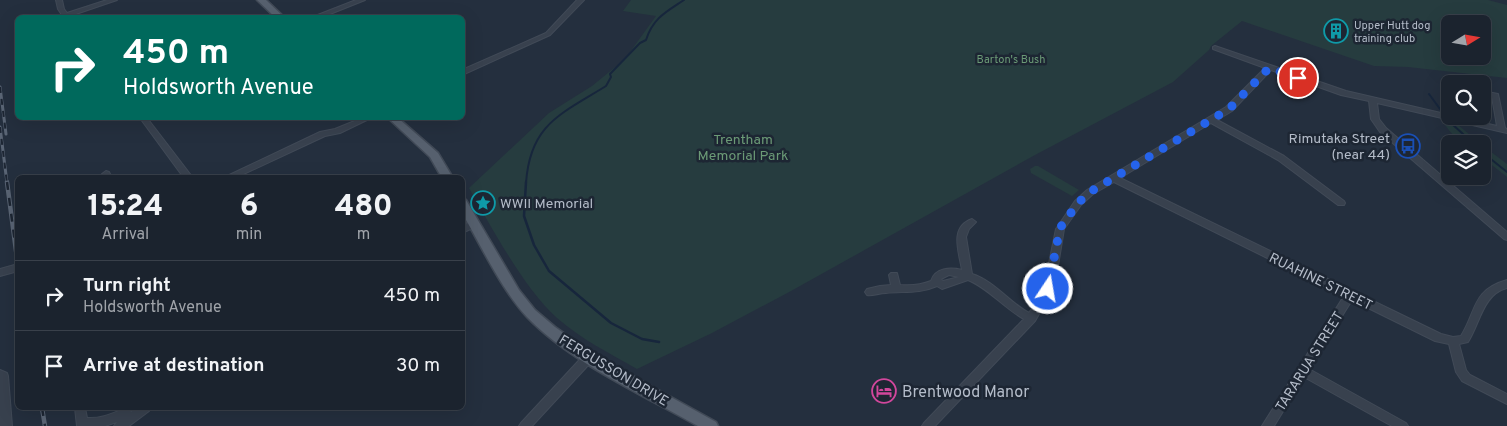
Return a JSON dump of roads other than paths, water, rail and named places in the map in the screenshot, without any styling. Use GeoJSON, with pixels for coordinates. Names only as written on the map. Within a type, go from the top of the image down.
{"type":"FeatureCollection","features":[{"type":"Feature","properties":{"kind":"main road"},"geometry":{"type":"LineString","coordinates":[[261,0],[278,15]]}},
{"type":"Feature","properties":{"kind":"main road"},"geometry":{"type":"LineString","coordinates":[[395,120],[434,155],[446,175]]}},
{"type":"Feature","properties":{"kind":"main road","name":"FERGUSSON DRIVE"},"geometry":{"type":"LineString","coordinates":[[468,227],[531,314],[550,331],[588,358],[711,426]]}},
{"type":"Feature","properties":{"kind":"street"},"geometry":{"type":"LineString","coordinates":[[59,0],[61,9],[66,15]]}},
{"type":"Feature","properties":{"kind":"street"},"geometry":{"type":"LineString","coordinates":[[70,15],[114,0]]}},
{"type":"Feature","properties":{"kind":"street"},"geometry":{"type":"LineString","coordinates":[[321,15],[362,0]]}},
{"type":"Feature","properties":{"kind":"street"},"geometry":{"type":"LineString","coordinates":[[465,72],[548,34],[582,0]]}},
{"type":"Feature","properties":{"kind":"street"},"geometry":{"type":"LineString","coordinates":[[1216,48],[1320,86],[1504,130],[1495,96],[1491,95]]}},
{"type":"Feature","properties":{"kind":"street"},"geometry":{"type":"LineString","coordinates":[[928,426],[1031,318],[1050,284],[1057,236],[1063,222],[1078,203],[1090,192],[1229,109],[1269,68]]}},
{"type":"Feature","properties":{"kind":"street"},"geometry":{"type":"LineString","coordinates":[[1373,100],[1375,119],[1381,128],[1507,237]]}},
{"type":"Feature","properties":{"kind":"street"},"geometry":{"type":"LineString","coordinates":[[145,120],[187,175]]}},
{"type":"Feature","properties":{"kind":"street"},"geometry":{"type":"LineString","coordinates":[[323,134],[349,120]]}},
{"type":"Feature","properties":{"kind":"street"},"geometry":{"type":"LineString","coordinates":[[245,174],[323,134],[362,120]]}},
{"type":"Feature","properties":{"kind":"street"},"geometry":{"type":"LineString","coordinates":[[1212,120],[1281,158],[1340,203]]}},
{"type":"Feature","properties":{"kind":"street","name":"RUAHINE STREET"},"geometry":{"type":"LineString","coordinates":[[1114,178],[1439,338],[1453,341]]}},
{"type":"Feature","properties":{"kind":"street"},"geometry":{"type":"LineString","coordinates":[[967,276],[961,237],[965,227],[972,222]]}},
{"type":"Feature","properties":{"kind":"street"},"geometry":{"type":"LineString","coordinates":[[0,273],[15,268]]}},
{"type":"Feature","properties":{"kind":"street"},"geometry":{"type":"LineString","coordinates":[[894,275],[896,288]]}},
{"type":"Feature","properties":{"kind":"street"},"geometry":{"type":"LineString","coordinates":[[967,276],[986,284],[1009,305],[1031,318]]}},
{"type":"Feature","properties":{"kind":"street"},"geometry":{"type":"LineString","coordinates":[[870,292],[896,288],[917,290],[936,282],[942,284],[964,279],[967,276]]}},
{"type":"Feature","properties":{"kind":"street"},"geometry":{"type":"LineString","coordinates":[[1507,284],[1500,285],[1488,292],[1467,335],[1464,339],[1453,341],[1461,372],[1466,378],[1507,400]]}},
{"type":"Feature","properties":{"kind":"street","name":"TARARUA STREET"},"geometry":{"type":"LineString","coordinates":[[1268,426],[1350,295]]}},
{"type":"Feature","properties":{"kind":"street"},"geometry":{"type":"LineString","coordinates":[[525,426],[588,358]]}},
{"type":"Feature","properties":{"kind":"street"},"geometry":{"type":"LineString","coordinates":[[1303,371],[1402,426]]}},
{"type":"Feature","properties":{"kind":"street"},"geometry":{"type":"LineString","coordinates":[[1,375],[6,426]]}},
{"type":"Feature","properties":{"kind":"street"},"geometry":{"type":"LineString","coordinates":[[80,410],[83,424],[92,425],[99,425],[130,410]]}},
{"type":"Feature","properties":{"kind":"street"},"geometry":{"type":"LineString","coordinates":[[110,426],[130,410]]}},
{"type":"Feature","properties":{"kind":"street"},"geometry":{"type":"LineString","coordinates":[[120,426],[142,410]]}},
{"type":"Feature","properties":{"kind":"waterway"},"geometry":{"type":"LineString","coordinates":[[526,183],[529,163],[541,134],[562,113],[606,86],[611,77],[610,74],[640,43],[646,40],[656,21],[684,0]]}},
{"type":"Feature","properties":{"kind":"waterway"},"geometry":{"type":"LineString","coordinates":[[1429,94],[1440,109]]}},
{"type":"Feature","properties":{"kind":"waterway"},"geometry":{"type":"LineString","coordinates":[[1453,125],[1464,135]]}},
{"type":"Feature","properties":{"kind":"waterway"},"geometry":{"type":"LineString","coordinates":[[1491,159],[1507,172]]}},
{"type":"Feature","properties":{"kind":"waterway"},"geometry":{"type":"LineString","coordinates":[[526,182],[524,216],[534,245],[549,271],[611,323],[642,339],[659,342]]}},
{"type":"Feature","properties":{"kind":"railway"},"geometry":{"type":"LineString","coordinates":[[0,87],[6,134]]}},
{"type":"Feature","properties":{"kind":"railway"},"geometry":{"type":"LineString","coordinates":[[0,127],[7,183]]}},
{"type":"Feature","properties":{"kind":"railway"},"geometry":{"type":"LineString","coordinates":[[7,182],[15,243]]}},
{"type":"Feature","properties":{"kind":"railway"},"geometry":{"type":"LineString","coordinates":[[42,410],[45,426]]}},
{"type":"Feature","properties":{"kind":"place","name":"Upper Hutt dog training club"},"geometry":{"type":"Point","coordinates":[1336,31]}},
{"type":"Feature","properties":{"kind":"place","name":"Rimutaka Street (near 44)"},"geometry":{"type":"Point","coordinates":[1408,146]}},
{"type":"Feature","properties":{"kind":"place","name":"WWII Memorial"},"geometry":{"type":"Point","coordinates":[483,203]}},
{"type":"Feature","properties":{"kind":"place","name":"Brentwood Manor"},"geometry":{"type":"Point","coordinates":[884,391]}},
{"type":"Feature","properties":{"kind":"park label","name":"Barton's Bush"},"geometry":{"type":"Point","coordinates":[1011,59]}},
{"type":"Feature","properties":{"kind":"park label","name":"Trentham Memorial Park"},"geometry":{"type":"Point","coordinates":[743,148]}}]}
